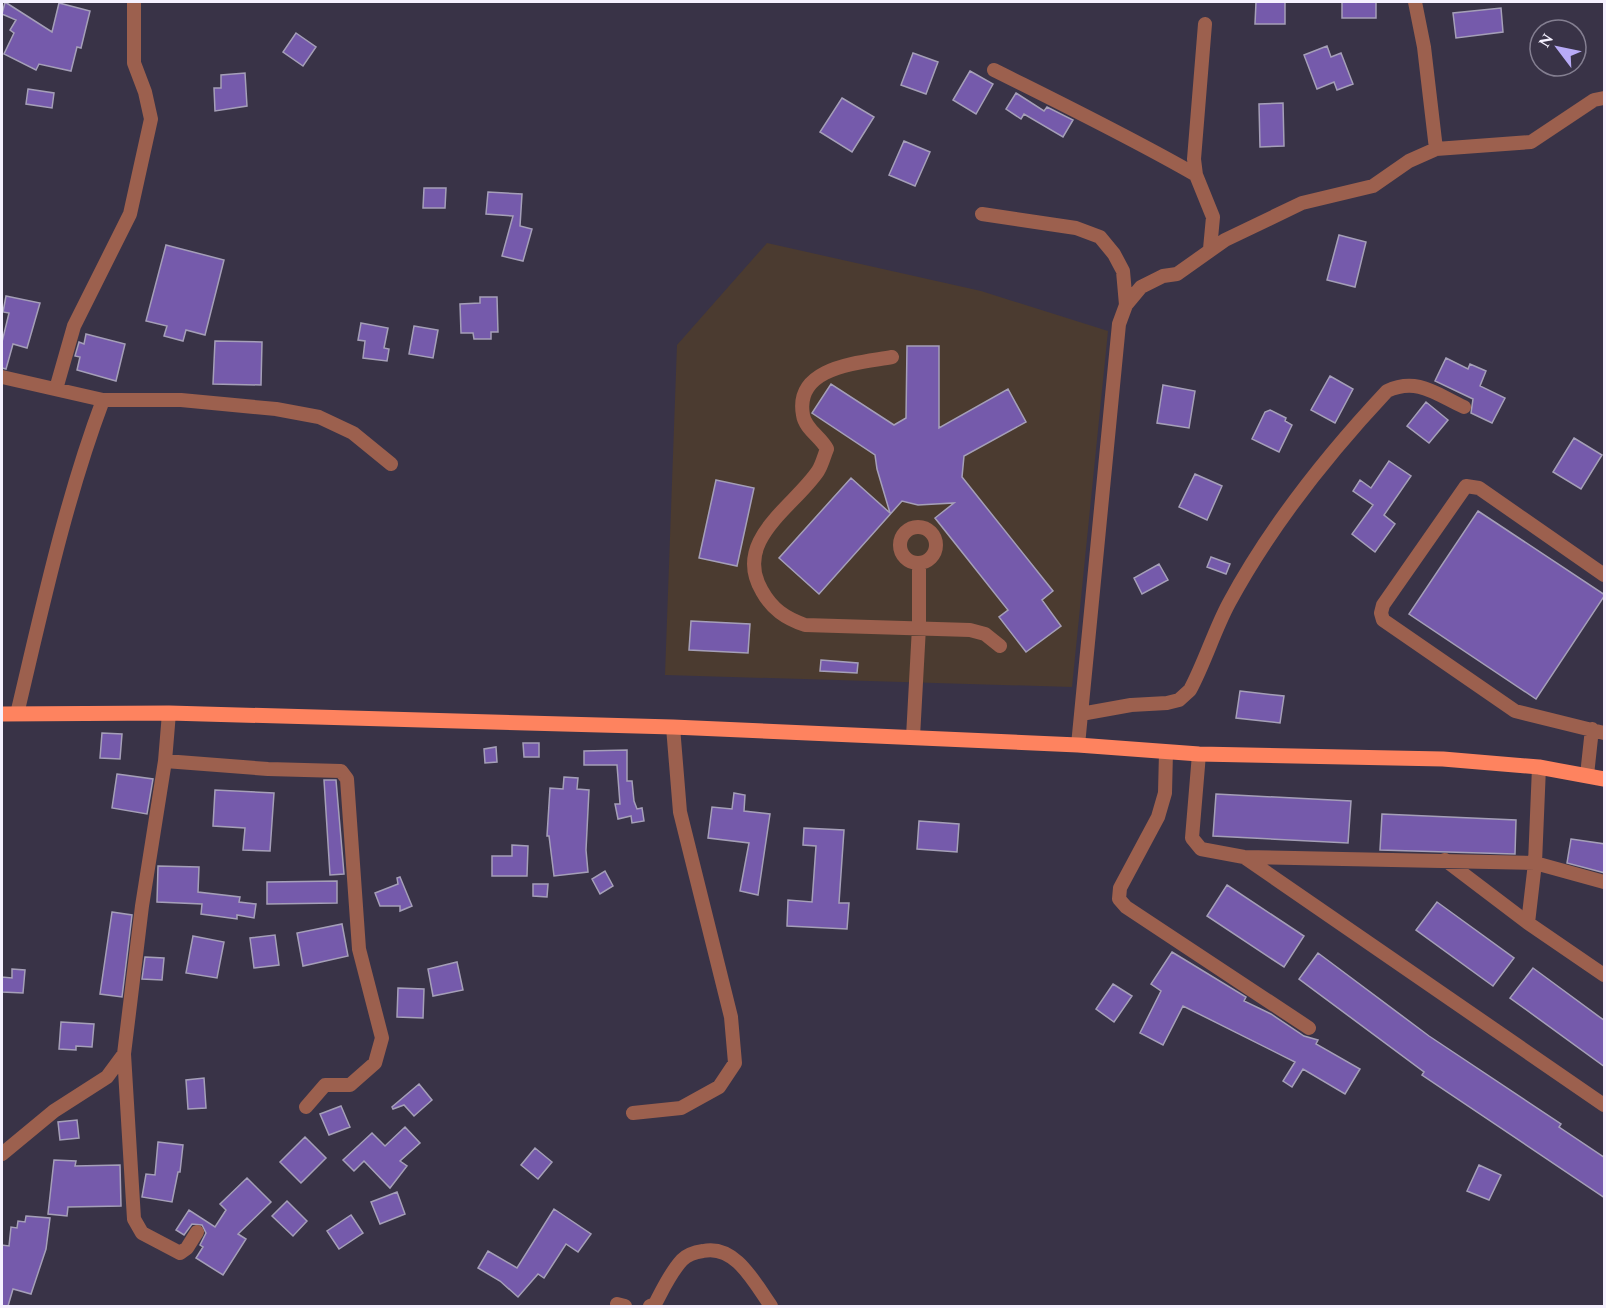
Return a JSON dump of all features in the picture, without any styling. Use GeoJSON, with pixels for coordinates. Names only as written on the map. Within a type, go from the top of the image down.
{"type":"FeatureCollection","features":[{"type":"Feature","properties":{"kind":"main road"},"geometry":{"type":"LineString","coordinates":[[9,714],[169,713],[673,726],[1078,745],[1199,754],[1443,759],[1539,767],[1605,779]]}},
{"type":"Feature","properties":{"kind":"street"},"geometry":{"type":"LineString","coordinates":[[56,389],[74,326],[130,214],[151,119],[134,63],[134,2]]}},
{"type":"Feature","properties":{"kind":"street"},"geometry":{"type":"LineString","coordinates":[[1415,2],[1424,47],[1437,149]]}},
{"type":"Feature","properties":{"kind":"street"},"geometry":{"type":"LineString","coordinates":[[1205,24],[1194,159],[1196,175],[1213,217],[1210,249]]}},
{"type":"Feature","properties":{"kind":"street"},"geometry":{"type":"LineString","coordinates":[[994,70],[1098,124],[1128,136],[1196,175]]}},
{"type":"Feature","properties":{"kind":"street"},"geometry":{"type":"LineString","coordinates":[[1078,745],[1119,324],[1126,305],[1141,287],[1191,267],[1210,249],[1302,203],[1374,186],[1409,161],[1437,149],[1531,142],[1593,100],[1605,98]]}},
{"type":"Feature","properties":{"kind":"street"},"geometry":{"type":"LineString","coordinates":[[982,214],[1076,228],[1100,237],[1114,254],[1123,271],[1126,305]]}},
{"type":"Feature","properties":{"kind":"street"},"geometry":{"type":"LineString","coordinates":[[892,357],[826,370],[815,380],[804,398],[803,417],[811,430],[822,439],[826,449],[819,470],[763,533],[754,557],[754,579],[768,603],[787,619],[805,625],[970,630],[985,634],[1000,646]]}},
{"type":"Feature","properties":{"kind":"street"},"geometry":{"type":"LineString","coordinates":[[2,377],[103,400],[181,400],[276,409],[319,417],[353,433],[392,464]]}},
{"type":"Feature","properties":{"kind":"street"},"geometry":{"type":"LineString","coordinates":[[1082,714],[1131,705],[1167,703],[1179,700],[1190,690],[1229,603],[1248,572],[1292,506],[1387,391],[1402,384],[1417,385],[1464,407]]}},
{"type":"Feature","properties":{"kind":"street"},"geometry":{"type":"LineString","coordinates":[[9,714],[89,438],[103,400]]}},
{"type":"Feature","properties":{"kind":"street"},"geometry":{"type":"LineString","coordinates":[[1587,775],[1598,731],[1535,718],[1515,711],[1383,620],[1381,613],[1383,606],[1466,486],[1479,488],[1605,575]]}},
{"type":"Feature","properties":{"kind":"street"},"geometry":{"type":"LineString","coordinates":[[913,738],[919,627],[919,564]]}},
{"type":"Feature","properties":{"kind":"street"},"geometry":{"type":"LineString","coordinates":[[169,713],[165,761],[142,906],[124,1054],[134,1219],[142,1233],[180,1253],[187,1248],[197,1232]]}},
{"type":"Feature","properties":{"kind":"street"},"geometry":{"type":"LineString","coordinates":[[633,1113],[681,1108],[719,1087],[735,1063],[731,1017],[680,812],[673,726]]}},
{"type":"Feature","properties":{"kind":"street"},"geometry":{"type":"LineString","coordinates":[[1166,752],[1165,793],[1158,817],[1120,888],[1119,899],[1126,907],[1309,1028]]}},
{"type":"Feature","properties":{"kind":"street"},"geometry":{"type":"LineString","coordinates":[[1199,754],[1192,838],[1201,849],[1244,857],[1535,863],[1605,882]]}},
{"type":"Feature","properties":{"kind":"street"},"geometry":{"type":"LineString","coordinates":[[165,761],[268,769],[342,771],[347,779],[359,949],[382,1038],[375,1062],[350,1085],[325,1085],[306,1107]]}},
{"type":"Feature","properties":{"kind":"street"},"geometry":{"type":"LineString","coordinates":[[1528,923],[1535,863],[1539,767]]}},
{"type":"Feature","properties":{"kind":"street"},"geometry":{"type":"LineString","coordinates":[[1244,857],[1605,1105]]}},
{"type":"Feature","properties":{"kind":"street"},"geometry":{"type":"LineString","coordinates":[[1445,860],[1528,923],[1605,975]]}},
{"type":"Feature","properties":{"kind":"street"},"geometry":{"type":"LineString","coordinates":[[2,1154],[54,1111],[107,1077],[124,1054]]}},
{"type":"Feature","properties":{"kind":"street"},"geometry":{"type":"LineString","coordinates":[[651,1306],[655,1304],[672,1273],[684,1257],[713,1249],[731,1255],[771,1306]]}},
{"type":"Feature","properties":{"kind":"shaded area"},"geometry":{"type":"Polygon","coordinates":[[[767,243],[981,291],[1108,331],[1072,687],[665,675],[677,345],[767,243]]]}},
{"type":"Feature","properties":{"kind":"building"},"geometry":{"type":"Polygon","coordinates":[[[5,2],[52,32],[59,3],[90,11],[81,48],[77,47],[71,71],[39,64],[36,70],[4,54],[14,33],[10,30],[16,20],[2,14],[5,2]]]}},
{"type":"Feature","properties":{"kind":"building"},"geometry":{"type":"Polygon","coordinates":[[[1256,2],[1285,2],[1285,24],[1255,24],[1256,2]]]}},
{"type":"Feature","properties":{"kind":"building"},"geometry":{"type":"Polygon","coordinates":[[[1342,2],[1376,2],[1376,18],[1342,18],[1342,2]]]}},
{"type":"Feature","properties":{"kind":"building"},"geometry":{"type":"Polygon","coordinates":[[[1501,8],[1503,32],[1456,38],[1453,13],[1501,8]]]}},
{"type":"Feature","properties":{"kind":"building"},"geometry":{"type":"Polygon","coordinates":[[[296,33],[316,47],[303,66],[283,52],[296,33]]]}},
{"type":"Feature","properties":{"kind":"building"},"geometry":{"type":"Polygon","coordinates":[[[1327,46],[1331,57],[1341,53],[1353,84],[1337,90],[1334,82],[1317,89],[1304,55],[1327,46]]]}},
{"type":"Feature","properties":{"kind":"building"},"geometry":{"type":"Polygon","coordinates":[[[913,53],[938,62],[926,94],[901,85],[913,53]]]}},
{"type":"Feature","properties":{"kind":"building"},"geometry":{"type":"Polygon","coordinates":[[[970,71],[993,84],[976,114],[953,100],[970,71]]]}},
{"type":"Feature","properties":{"kind":"building"},"geometry":{"type":"Polygon","coordinates":[[[245,73],[247,106],[215,111],[214,88],[221,88],[221,75],[245,73]]]}},
{"type":"Feature","properties":{"kind":"building"},"geometry":{"type":"Polygon","coordinates":[[[28,89],[54,93],[52,108],[26,104],[28,89]]]}},
{"type":"Feature","properties":{"kind":"building"},"geometry":{"type":"Polygon","coordinates":[[[1016,93],[1044,111],[1047,107],[1073,120],[1063,137],[1024,114],[1021,119],[1006,109],[1016,93]]]}},
{"type":"Feature","properties":{"kind":"building"},"geometry":{"type":"Polygon","coordinates":[[[842,98],[874,117],[852,152],[820,132],[842,98]]]}},
{"type":"Feature","properties":{"kind":"building"},"geometry":{"type":"Polygon","coordinates":[[[1283,103],[1284,146],[1260,147],[1259,104],[1283,103]]]}},
{"type":"Feature","properties":{"kind":"building"},"geometry":{"type":"Polygon","coordinates":[[[904,141],[930,152],[915,186],[889,175],[904,141]]]}},
{"type":"Feature","properties":{"kind":"building"},"geometry":{"type":"Polygon","coordinates":[[[424,188],[446,188],[445,208],[423,208],[424,188]]]}},
{"type":"Feature","properties":{"kind":"building"},"geometry":{"type":"Polygon","coordinates":[[[488,192],[522,194],[520,226],[532,229],[523,261],[502,256],[513,216],[486,214],[488,192]]]}},
{"type":"Feature","properties":{"kind":"building"},"geometry":{"type":"Polygon","coordinates":[[[1339,235],[1366,242],[1355,287],[1327,280],[1339,235]]]}},
{"type":"Feature","properties":{"kind":"building"},"geometry":{"type":"Polygon","coordinates":[[[166,245],[224,260],[205,335],[186,330],[183,341],[164,336],[167,326],[146,321],[166,245]]]}},
{"type":"Feature","properties":{"kind":"building"},"geometry":{"type":"Polygon","coordinates":[[[6,296],[40,303],[27,348],[13,344],[6,369],[2,368],[2,342],[9,313],[3,312],[6,296]]]}},
{"type":"Feature","properties":{"kind":"building"},"geometry":{"type":"Polygon","coordinates":[[[480,297],[497,297],[498,332],[491,332],[491,339],[474,339],[473,333],[461,333],[460,304],[480,303],[480,297]]]}},
{"type":"Feature","properties":{"kind":"building"},"geometry":{"type":"Polygon","coordinates":[[[361,323],[388,328],[384,348],[389,349],[387,361],[363,358],[365,341],[358,340],[361,323]]]}},
{"type":"Feature","properties":{"kind":"building"},"geometry":{"type":"Polygon","coordinates":[[[414,326],[438,330],[433,358],[409,354],[414,326]]]}},
{"type":"Feature","properties":{"kind":"building"},"geometry":{"type":"Polygon","coordinates":[[[86,334],[125,344],[116,381],[77,370],[80,357],[75,356],[79,342],[84,344],[86,334]]]}},
{"type":"Feature","properties":{"kind":"building"},"geometry":{"type":"Polygon","coordinates":[[[215,341],[262,342],[261,385],[213,384],[215,341]]]}},
{"type":"Feature","properties":{"kind":"building"},"geometry":{"type":"Polygon","coordinates":[[[907,346],[939,346],[939,428],[1008,389],[1026,422],[964,456],[962,477],[1053,591],[1042,600],[1061,626],[1026,652],[999,617],[1008,610],[935,518],[954,503],[918,505],[902,501],[819,594],[779,558],[851,478],[890,513],[875,455],[812,413],[831,384],[894,425],[906,418],[907,346]]]}},
{"type":"Feature","properties":{"kind":"building"},"geometry":{"type":"Polygon","coordinates":[[[1446,358],[1468,369],[1470,364],[1486,371],[1480,386],[1505,398],[1492,423],[1471,413],[1473,399],[1435,381],[1446,358]]]}},
{"type":"Feature","properties":{"kind":"building"},"geometry":{"type":"Polygon","coordinates":[[[1330,376],[1353,389],[1335,423],[1311,410],[1330,376]]]}},
{"type":"Feature","properties":{"kind":"building"},"geometry":{"type":"Polygon","coordinates":[[[1163,385],[1195,391],[1189,428],[1157,423],[1163,385]]]}},
{"type":"Feature","properties":{"kind":"building"},"geometry":{"type":"Polygon","coordinates":[[[1426,402],[1448,420],[1429,443],[1407,426],[1426,402]]]}},
{"type":"Feature","properties":{"kind":"building"},"geometry":{"type":"Polygon","coordinates":[[[1270,410],[1286,418],[1285,421],[1292,425],[1279,452],[1252,439],[1265,412],[1270,410]]]}},
{"type":"Feature","properties":{"kind":"building"},"geometry":{"type":"Polygon","coordinates":[[[1574,438],[1602,455],[1581,489],[1553,472],[1574,438]]]}},
{"type":"Feature","properties":{"kind":"building"},"geometry":{"type":"Polygon","coordinates":[[[1389,461],[1411,476],[1384,515],[1395,524],[1375,552],[1352,534],[1373,505],[1353,491],[1360,480],[1371,488],[1389,461]]]}},
{"type":"Feature","properties":{"kind":"building"},"geometry":{"type":"Polygon","coordinates":[[[1195,474],[1222,486],[1207,520],[1179,507],[1195,474]]]}},
{"type":"Feature","properties":{"kind":"building"},"geometry":{"type":"Polygon","coordinates":[[[716,480],[754,488],[737,566],[699,558],[716,480]]]}},
{"type":"Feature","properties":{"kind":"building"},"geometry":{"type":"Polygon","coordinates":[[[1478,511],[1605,595],[1536,699],[1409,614],[1478,511]]]}},
{"type":"Feature","properties":{"kind":"building"},"geometry":{"type":"Polygon","coordinates":[[[1211,557],[1230,564],[1226,574],[1207,567],[1211,557]]]}},
{"type":"Feature","properties":{"kind":"building"},"geometry":{"type":"Polygon","coordinates":[[[1159,564],[1168,580],[1142,594],[1134,578],[1159,564]]]}},
{"type":"Feature","properties":{"kind":"building"},"geometry":{"type":"Polygon","coordinates":[[[691,621],[750,624],[748,653],[689,650],[691,621]]]}},
{"type":"Feature","properties":{"kind":"building"},"geometry":{"type":"Polygon","coordinates":[[[821,660],[858,663],[857,673],[820,671],[821,660]]]}},
{"type":"Feature","properties":{"kind":"building"},"geometry":{"type":"Polygon","coordinates":[[[1240,691],[1284,696],[1280,723],[1236,718],[1240,691]]]}},
{"type":"Feature","properties":{"kind":"building"},"geometry":{"type":"Polygon","coordinates":[[[102,733],[122,734],[120,759],[100,758],[102,733]]]}},
{"type":"Feature","properties":{"kind":"building"},"geometry":{"type":"Polygon","coordinates":[[[523,743],[539,743],[539,757],[524,757],[523,743]]]}},
{"type":"Feature","properties":{"kind":"building"},"geometry":{"type":"Polygon","coordinates":[[[496,747],[497,762],[485,763],[484,749],[496,747]]]}},
{"type":"Feature","properties":{"kind":"building"},"geometry":{"type":"Polygon","coordinates":[[[627,750],[627,781],[632,781],[634,801],[637,809],[642,808],[644,821],[632,823],[631,816],[618,819],[615,804],[620,804],[617,765],[584,765],[584,751],[627,750]]]}},
{"type":"Feature","properties":{"kind":"building"},"geometry":{"type":"Polygon","coordinates":[[[117,774],[153,779],[147,814],[112,808],[117,774]]]}},
{"type":"Feature","properties":{"kind":"building"},"geometry":{"type":"Polygon","coordinates":[[[564,777],[578,778],[577,789],[589,790],[586,850],[588,872],[554,876],[549,836],[547,836],[550,788],[563,789],[564,777]]]}},
{"type":"Feature","properties":{"kind":"building"},"geometry":{"type":"Polygon","coordinates":[[[324,780],[336,780],[344,874],[330,875],[324,780]]]}},
{"type":"Feature","properties":{"kind":"building"},"geometry":{"type":"Polygon","coordinates":[[[215,790],[274,793],[270,851],[243,850],[245,828],[213,826],[215,790]]]}},
{"type":"Feature","properties":{"kind":"building"},"geometry":{"type":"Polygon","coordinates":[[[734,793],[745,795],[744,811],[770,814],[758,895],[740,891],[749,843],[708,838],[712,807],[732,809],[734,793]]]}},
{"type":"Feature","properties":{"kind":"building"},"geometry":{"type":"Polygon","coordinates":[[[1216,794],[1351,801],[1348,843],[1213,836],[1216,794]]]}},
{"type":"Feature","properties":{"kind":"building"},"geometry":{"type":"Polygon","coordinates":[[[1382,814],[1516,820],[1515,854],[1380,850],[1382,814]]]}},
{"type":"Feature","properties":{"kind":"building"},"geometry":{"type":"Polygon","coordinates":[[[919,821],[959,824],[957,852],[917,849],[919,821]]]}},
{"type":"Feature","properties":{"kind":"building"},"geometry":{"type":"Polygon","coordinates":[[[804,828],[844,830],[839,903],[849,903],[847,929],[787,926],[788,900],[812,902],[816,846],[803,845],[804,828]]]}},
{"type":"Feature","properties":{"kind":"building"},"geometry":{"type":"Polygon","coordinates":[[[1571,839],[1605,844],[1605,873],[1567,863],[1571,839]]]}},
{"type":"Feature","properties":{"kind":"building"},"geometry":{"type":"Polygon","coordinates":[[[512,845],[528,846],[527,876],[492,876],[492,856],[512,856],[512,845]]]}},
{"type":"Feature","properties":{"kind":"building"},"geometry":{"type":"Polygon","coordinates":[[[158,866],[199,867],[198,892],[240,897],[239,902],[256,904],[254,918],[237,915],[237,919],[201,914],[202,904],[157,902],[158,866]]]}},
{"type":"Feature","properties":{"kind":"building"},"geometry":{"type":"Polygon","coordinates":[[[605,871],[613,886],[600,894],[592,879],[605,871]]]}},
{"type":"Feature","properties":{"kind":"building"},"geometry":{"type":"Polygon","coordinates":[[[400,877],[412,906],[400,911],[400,906],[380,906],[375,893],[398,884],[397,878],[400,877]]]}},
{"type":"Feature","properties":{"kind":"building"},"geometry":{"type":"Polygon","coordinates":[[[337,881],[337,903],[267,904],[267,882],[337,881]]]}},
{"type":"Feature","properties":{"kind":"building"},"geometry":{"type":"Polygon","coordinates":[[[533,884],[548,884],[547,897],[533,896],[533,884]]]}},
{"type":"Feature","properties":{"kind":"building"},"geometry":{"type":"Polygon","coordinates":[[[1227,885],[1304,936],[1284,967],[1207,916],[1227,885]]]}},
{"type":"Feature","properties":{"kind":"building"},"geometry":{"type":"Polygon","coordinates":[[[1437,902],[1514,958],[1493,986],[1416,930],[1437,902]]]}},
{"type":"Feature","properties":{"kind":"building"},"geometry":{"type":"Polygon","coordinates":[[[112,912],[132,915],[122,997],[100,994],[112,912]]]}},
{"type":"Feature","properties":{"kind":"building"},"geometry":{"type":"Polygon","coordinates":[[[342,924],[348,956],[303,966],[297,933],[342,924]]]}},
{"type":"Feature","properties":{"kind":"building"},"geometry":{"type":"Polygon","coordinates":[[[275,935],[279,965],[254,968],[250,938],[275,935]]]}},
{"type":"Feature","properties":{"kind":"building"},"geometry":{"type":"Polygon","coordinates":[[[193,936],[224,942],[217,978],[186,973],[193,936]]]}},
{"type":"Feature","properties":{"kind":"building"},"geometry":{"type":"Polygon","coordinates":[[[1172,952],[1246,997],[1244,1001],[1271,1014],[1304,1036],[1318,1040],[1316,1044],[1360,1069],[1345,1094],[1303,1069],[1292,1087],[1283,1081],[1295,1062],[1183,1006],[1163,1045],[1140,1033],[1161,991],[1151,984],[1172,952]]]}},
{"type":"Feature","properties":{"kind":"building"},"geometry":{"type":"Polygon","coordinates":[[[1318,953],[1429,1036],[1561,1124],[1559,1127],[1605,1158],[1605,1198],[1422,1075],[1424,1072],[1299,979],[1318,953]]]}},
{"type":"Feature","properties":{"kind":"building"},"geometry":{"type":"Polygon","coordinates":[[[145,957],[164,958],[162,980],[142,979],[145,957]]]}},
{"type":"Feature","properties":{"kind":"building"},"geometry":{"type":"Polygon","coordinates":[[[457,962],[463,990],[433,996],[428,969],[457,962]]]}},
{"type":"Feature","properties":{"kind":"building"},"geometry":{"type":"Polygon","coordinates":[[[1533,968],[1605,1021],[1605,1067],[1510,998],[1533,968]]]}},
{"type":"Feature","properties":{"kind":"building"},"geometry":{"type":"Polygon","coordinates":[[[12,969],[25,970],[23,993],[2,992],[2,977],[12,978],[12,969]]]}},
{"type":"Feature","properties":{"kind":"building"},"geometry":{"type":"Polygon","coordinates":[[[1113,984],[1132,996],[1114,1022],[1096,1009],[1113,984]]]}},
{"type":"Feature","properties":{"kind":"building"},"geometry":{"type":"Polygon","coordinates":[[[398,988],[424,989],[423,1018],[397,1017],[398,988]]]}},
{"type":"Feature","properties":{"kind":"building"},"geometry":{"type":"Polygon","coordinates":[[[61,1022],[94,1024],[92,1047],[76,1046],[76,1050],[59,1049],[61,1022]]]}},
{"type":"Feature","properties":{"kind":"building"},"geometry":{"type":"Polygon","coordinates":[[[204,1078],[206,1108],[188,1109],[186,1080],[204,1078]]]}},
{"type":"Feature","properties":{"kind":"building"},"geometry":{"type":"Polygon","coordinates":[[[419,1084],[432,1100],[414,1116],[404,1105],[393,1109],[392,1107],[419,1084]]]}},
{"type":"Feature","properties":{"kind":"building"},"geometry":{"type":"Polygon","coordinates":[[[341,1106],[350,1127],[329,1135],[320,1114],[341,1106]]]}},
{"type":"Feature","properties":{"kind":"building"},"geometry":{"type":"Polygon","coordinates":[[[77,1120],[79,1138],[60,1140],[58,1122],[77,1120]]]}},
{"type":"Feature","properties":{"kind":"building"},"geometry":{"type":"Polygon","coordinates":[[[405,1127],[420,1143],[400,1161],[407,1166],[390,1188],[364,1161],[354,1171],[343,1160],[372,1133],[385,1146],[405,1127]]]}},
{"type":"Feature","properties":{"kind":"building"},"geometry":{"type":"Polygon","coordinates":[[[305,1137],[326,1158],[301,1183],[280,1162],[305,1137]]]}},
{"type":"Feature","properties":{"kind":"building"},"geometry":{"type":"Polygon","coordinates":[[[158,1142],[183,1145],[180,1172],[178,1172],[172,1202],[142,1197],[146,1174],[155,1175],[158,1142]]]}},
{"type":"Feature","properties":{"kind":"building"},"geometry":{"type":"Polygon","coordinates":[[[535,1148],[552,1162],[538,1179],[521,1165],[535,1148]]]}},
{"type":"Feature","properties":{"kind":"building"},"geometry":{"type":"Polygon","coordinates":[[[54,1160],[76,1161],[75,1166],[120,1165],[121,1206],[68,1207],[67,1216],[48,1214],[54,1160]]]}},
{"type":"Feature","properties":{"kind":"building"},"geometry":{"type":"Polygon","coordinates":[[[1479,1165],[1501,1175],[1489,1200],[1467,1191],[1479,1165]]]}},
{"type":"Feature","properties":{"kind":"building"},"geometry":{"type":"Polygon","coordinates":[[[247,1178],[271,1202],[238,1234],[246,1239],[223,1275],[196,1258],[203,1247],[200,1245],[206,1233],[202,1225],[192,1224],[184,1235],[176,1230],[189,1210],[215,1227],[226,1210],[220,1204],[247,1178]]]}},
{"type":"Feature","properties":{"kind":"building"},"geometry":{"type":"Polygon","coordinates":[[[397,1192],[405,1214],[380,1224],[371,1202],[397,1192]]]}},
{"type":"Feature","properties":{"kind":"building"},"geometry":{"type":"Polygon","coordinates":[[[287,1201],[307,1221],[293,1236],[272,1216],[287,1201]]]}},
{"type":"Feature","properties":{"kind":"building"},"geometry":{"type":"Polygon","coordinates":[[[554,1209],[591,1234],[578,1252],[566,1244],[544,1278],[538,1274],[518,1297],[500,1281],[478,1268],[488,1251],[517,1268],[554,1209]]]}},
{"type":"Feature","properties":{"kind":"building"},"geometry":{"type":"Polygon","coordinates":[[[351,1215],[363,1233],[339,1249],[327,1231],[351,1215]]]}},
{"type":"Feature","properties":{"kind":"building"},"geometry":{"type":"Polygon","coordinates":[[[26,1216],[50,1218],[46,1249],[31,1294],[13,1289],[8,1306],[2,1306],[2,1245],[9,1246],[11,1227],[17,1228],[18,1221],[25,1222],[26,1216]]]}}]}
